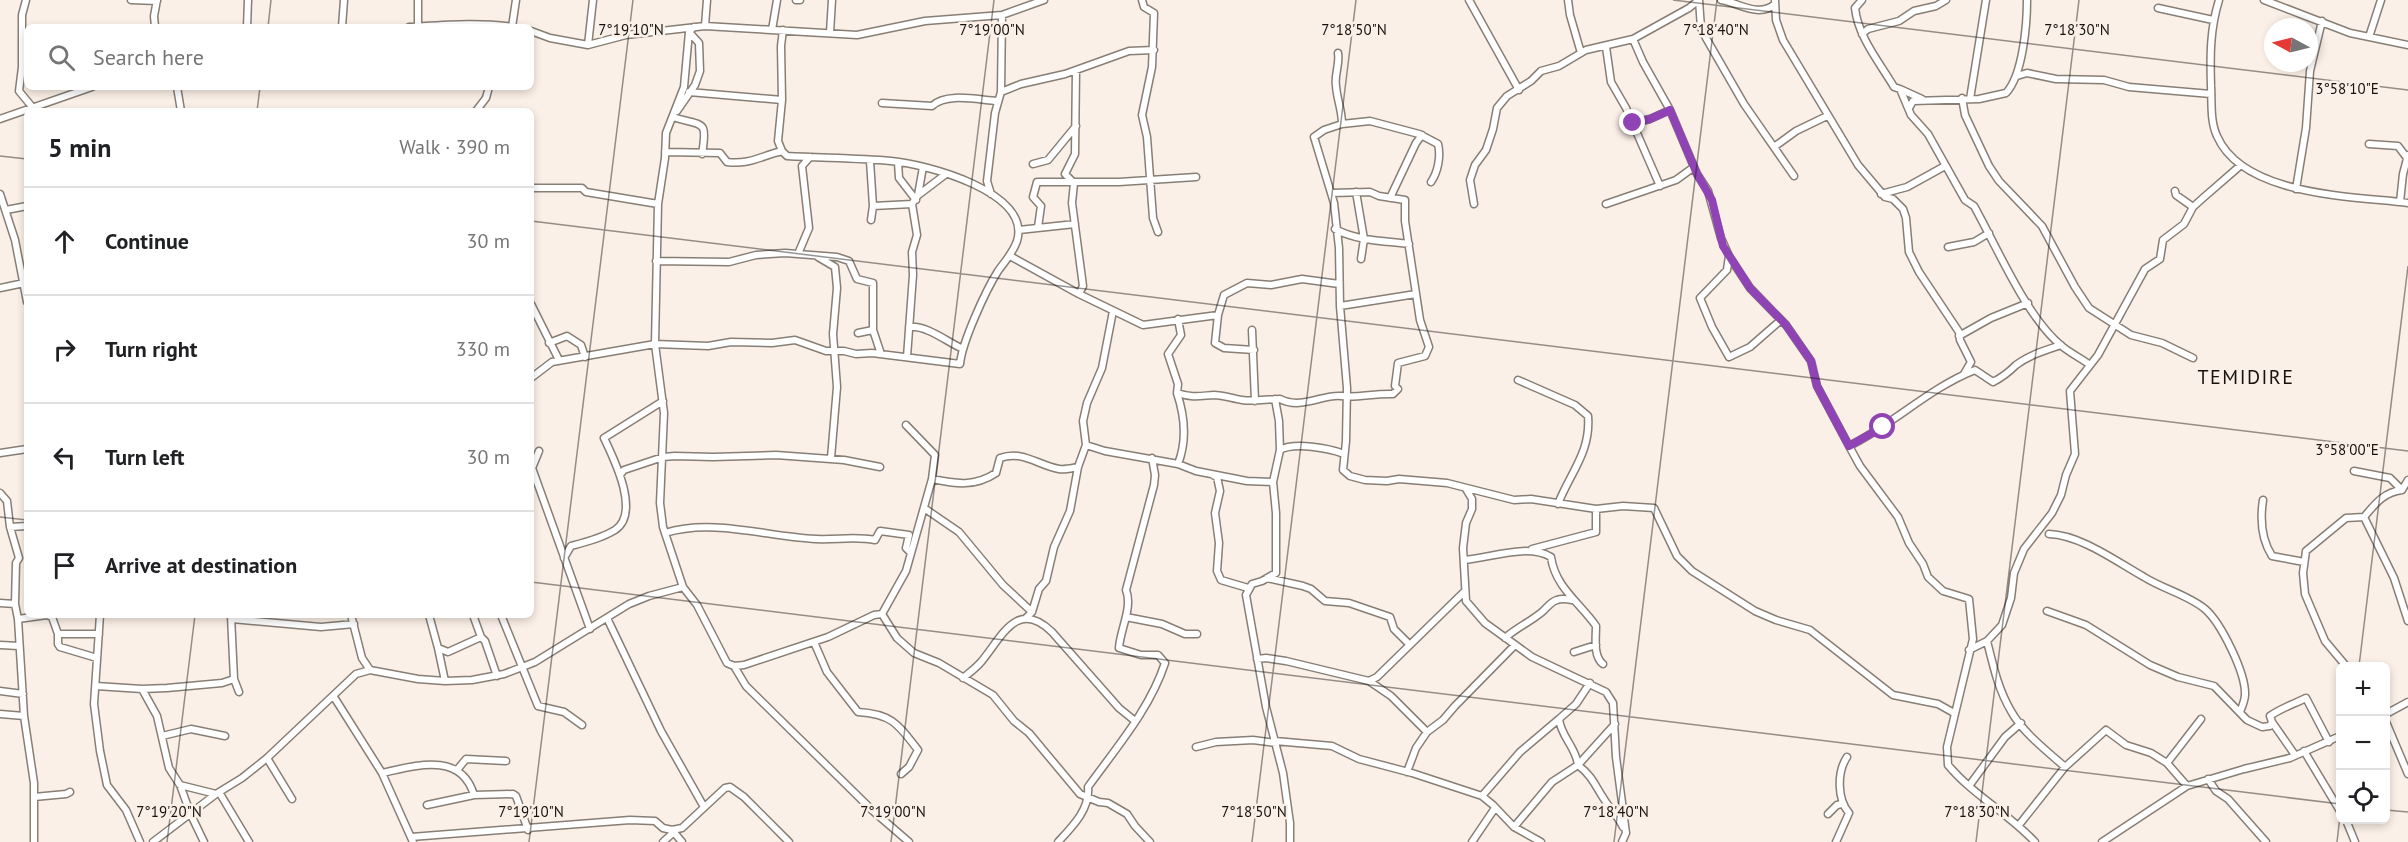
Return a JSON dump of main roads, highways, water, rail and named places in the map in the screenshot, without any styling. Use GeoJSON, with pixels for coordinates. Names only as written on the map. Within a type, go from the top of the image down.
{"type":"FeatureCollection","features":[{"type":"Feature","properties":{"kind":"district","name":"TEMIDIRE"},"geometry":{"type":"Point","coordinates":[2246,377]}}]}
